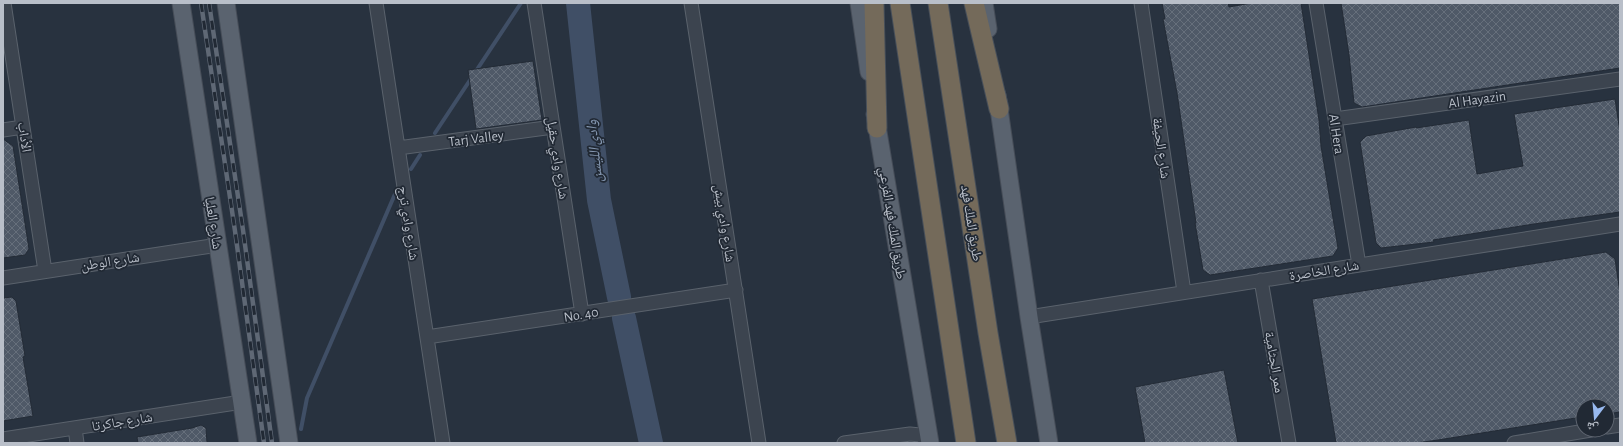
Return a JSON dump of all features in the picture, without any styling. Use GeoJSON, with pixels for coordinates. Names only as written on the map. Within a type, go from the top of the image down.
{"type":"FeatureCollection","features":[{"type":"Feature","properties":{"kind":"highway"},"geometry":{"type":"LineString","coordinates":[[874,3],[878,128]]}},
{"type":"Feature","properties":{"kind":"highway"},"geometry":{"type":"LineString","coordinates":[[900,3],[966,443]]}},
{"type":"Feature","properties":{"kind":"highway","name":"طريق الملك فهد"},"geometry":{"type":"LineString","coordinates":[[938,3],[988,333],[1007,443]]}},
{"type":"Feature","properties":{"kind":"highway"},"geometry":{"type":"LineString","coordinates":[[974,3],[999,109]]}},
{"type":"Feature","properties":{"kind":"main road","name":"شارع العليا"},"geometry":{"type":"LineString","coordinates":[[181,3],[248,443]]}},
{"type":"Feature","properties":{"kind":"main road"},"geometry":{"type":"LineString","coordinates":[[226,3],[290,443]]}},
{"type":"Feature","properties":{"kind":"main road","name":"طريق الملك فهد الفرعي"},"geometry":{"type":"LineString","coordinates":[[859,3],[878,128],[930,442]]}},
{"type":"Feature","properties":{"kind":"main road"},"geometry":{"type":"LineString","coordinates":[[984,3],[1029,317],[1049,443]]}},
{"type":"Feature","properties":{"kind":"street","name":"الأداب"},"geometry":{"type":"LineString","coordinates":[[4,3],[45,271]]}},
{"type":"Feature","properties":{"kind":"street","name":"شارع وادي ترج"},"geometry":{"type":"LineString","coordinates":[[376,3],[443,443]]}},
{"type":"Feature","properties":{"kind":"street","name":"شارع وادي حقيل"},"geometry":{"type":"LineString","coordinates":[[534,3],[582,314]]}},
{"type":"Feature","properties":{"kind":"street","name":"شارع وادي بيش"},"geometry":{"type":"LineString","coordinates":[[691,3],[759,443]]}},
{"type":"Feature","properties":{"kind":"street","name":"شارع الحيفة"},"geometry":{"type":"LineString","coordinates":[[1141,3],[1184,292]]}},
{"type":"Feature","properties":{"kind":"street","name":"Al Hera"},"geometry":{"type":"LineString","coordinates":[[1316,3],[1359,265]]}},
{"type":"Feature","properties":{"kind":"street","name":"Al Hayazin"},"geometry":{"type":"LineString","coordinates":[[1335,119],[1620,80]]}},
{"type":"Feature","properties":{"kind":"street"},"geometry":{"type":"LineString","coordinates":[[3,130],[23,127]]}},
{"type":"Feature","properties":{"kind":"street","name":"Tarj Valley"},"geometry":{"type":"LineString","coordinates":[[398,148],[553,127]]}},
{"type":"Feature","properties":{"kind":"street","name":"شارع الخاصرة"},"geometry":{"type":"LineString","coordinates":[[1029,317],[1620,224]]}},
{"type":"Feature","properties":{"kind":"street","name":"شارع الوطن"},"geometry":{"type":"LineString","coordinates":[[3,278],[218,245]]}},
{"type":"Feature","properties":{"kind":"street","name":"ممر الجثامية"},"geometry":{"type":"LineString","coordinates":[[1261,280],[1289,443]]}},
{"type":"Feature","properties":{"kind":"street","name":"No. 40"},"geometry":{"type":"LineString","coordinates":[[427,337],[736,290]]}},
{"type":"Feature","properties":{"kind":"street","name":"شارع جاكرتا"},"geometry":{"type":"LineString","coordinates":[[3,439],[242,402]]}},
{"type":"Feature","properties":{"kind":"street"},"geometry":{"type":"LineString","coordinates":[[74,428],[77,443]]}},
{"type":"Feature","properties":{"kind":"street"},"geometry":{"type":"LineString","coordinates":[[1514,443],[1575,433]]}},
{"type":"Feature","properties":{"kind":"street"},"geometry":{"type":"LineString","coordinates":[[844,443],[910,434],[920,435],[930,442]]}},
{"type":"Feature","properties":{"kind":"building"},"geometry":{"type":"Polygon","coordinates":[[[1162,3],[1228,3],[1229,7],[1251,3],[1301,3],[1319,120],[1321,146],[1338,248],[1333,256],[1210,275],[1203,270],[1177,93],[1163,19],[1165,19],[1162,3]]]}},
{"type":"Feature","properties":{"kind":"building"},"geometry":{"type":"Polygon","coordinates":[[[1341,3],[1620,3],[1620,68],[1362,107],[1354,103],[1349,55],[1341,3]]]}},
{"type":"Feature","properties":{"kind":"building"},"geometry":{"type":"Polygon","coordinates":[[[533,61],[542,120],[476,129],[468,70],[533,61]]]}},
{"type":"Feature","properties":{"kind":"building"},"geometry":{"type":"Polygon","coordinates":[[[1615,99],[1620,132],[1620,212],[1433,240],[1434,242],[1381,248],[1376,243],[1360,142],[1366,136],[1416,127],[1469,120],[1477,174],[1523,166],[1514,114],[1615,99]]]}},
{"type":"Feature","properties":{"kind":"building"},"geometry":{"type":"Polygon","coordinates":[[[3,139],[13,146],[29,249],[25,255],[3,258],[3,139]]]}},
{"type":"Feature","properties":{"kind":"building"},"geometry":{"type":"Polygon","coordinates":[[[1606,252],[1615,259],[1620,293],[1620,412],[1615,413],[1615,398],[1575,398],[1575,418],[1416,443],[1336,443],[1312,299],[1606,252]]]}},
{"type":"Feature","properties":{"kind":"building"},"geometry":{"type":"Polygon","coordinates":[[[12,297],[16,301],[25,356],[23,357],[33,416],[3,421],[3,298],[12,297]]]}},
{"type":"Feature","properties":{"kind":"building"},"geometry":{"type":"Polygon","coordinates":[[[1224,370],[1238,443],[1145,443],[1135,387],[1224,370]]]}},
{"type":"Feature","properties":{"kind":"building"},"geometry":{"type":"Polygon","coordinates":[[[201,425],[206,428],[207,443],[138,443],[137,437],[192,428],[201,425]]]}},
{"type":"Feature","properties":{"kind":"waterway"},"geometry":{"type":"LineString","coordinates":[[435,133],[521,3]]}},
{"type":"Feature","properties":{"kind":"waterway","name":"وادي الليسن"},"geometry":{"type":"LineString","coordinates":[[578,3],[599,200],[619,297]]}},
{"type":"Feature","properties":{"kind":"waterway"},"geometry":{"type":"LineString","coordinates":[[411,169],[420,155]]}},
{"type":"Feature","properties":{"kind":"waterway"},"geometry":{"type":"LineString","coordinates":[[301,429],[307,398],[395,194]]}},
{"type":"Feature","properties":{"kind":"waterway","name":"وادي الليسن"},"geometry":{"type":"LineString","coordinates":[[624,318],[651,443]]}},
{"type":"Feature","properties":{"kind":"railway"},"geometry":{"type":"LineString","coordinates":[[201,3],[235,231],[264,443]]}},
{"type":"Feature","properties":{"kind":"railway"},"geometry":{"type":"LineString","coordinates":[[209,3],[243,230],[272,443]]}}]}
